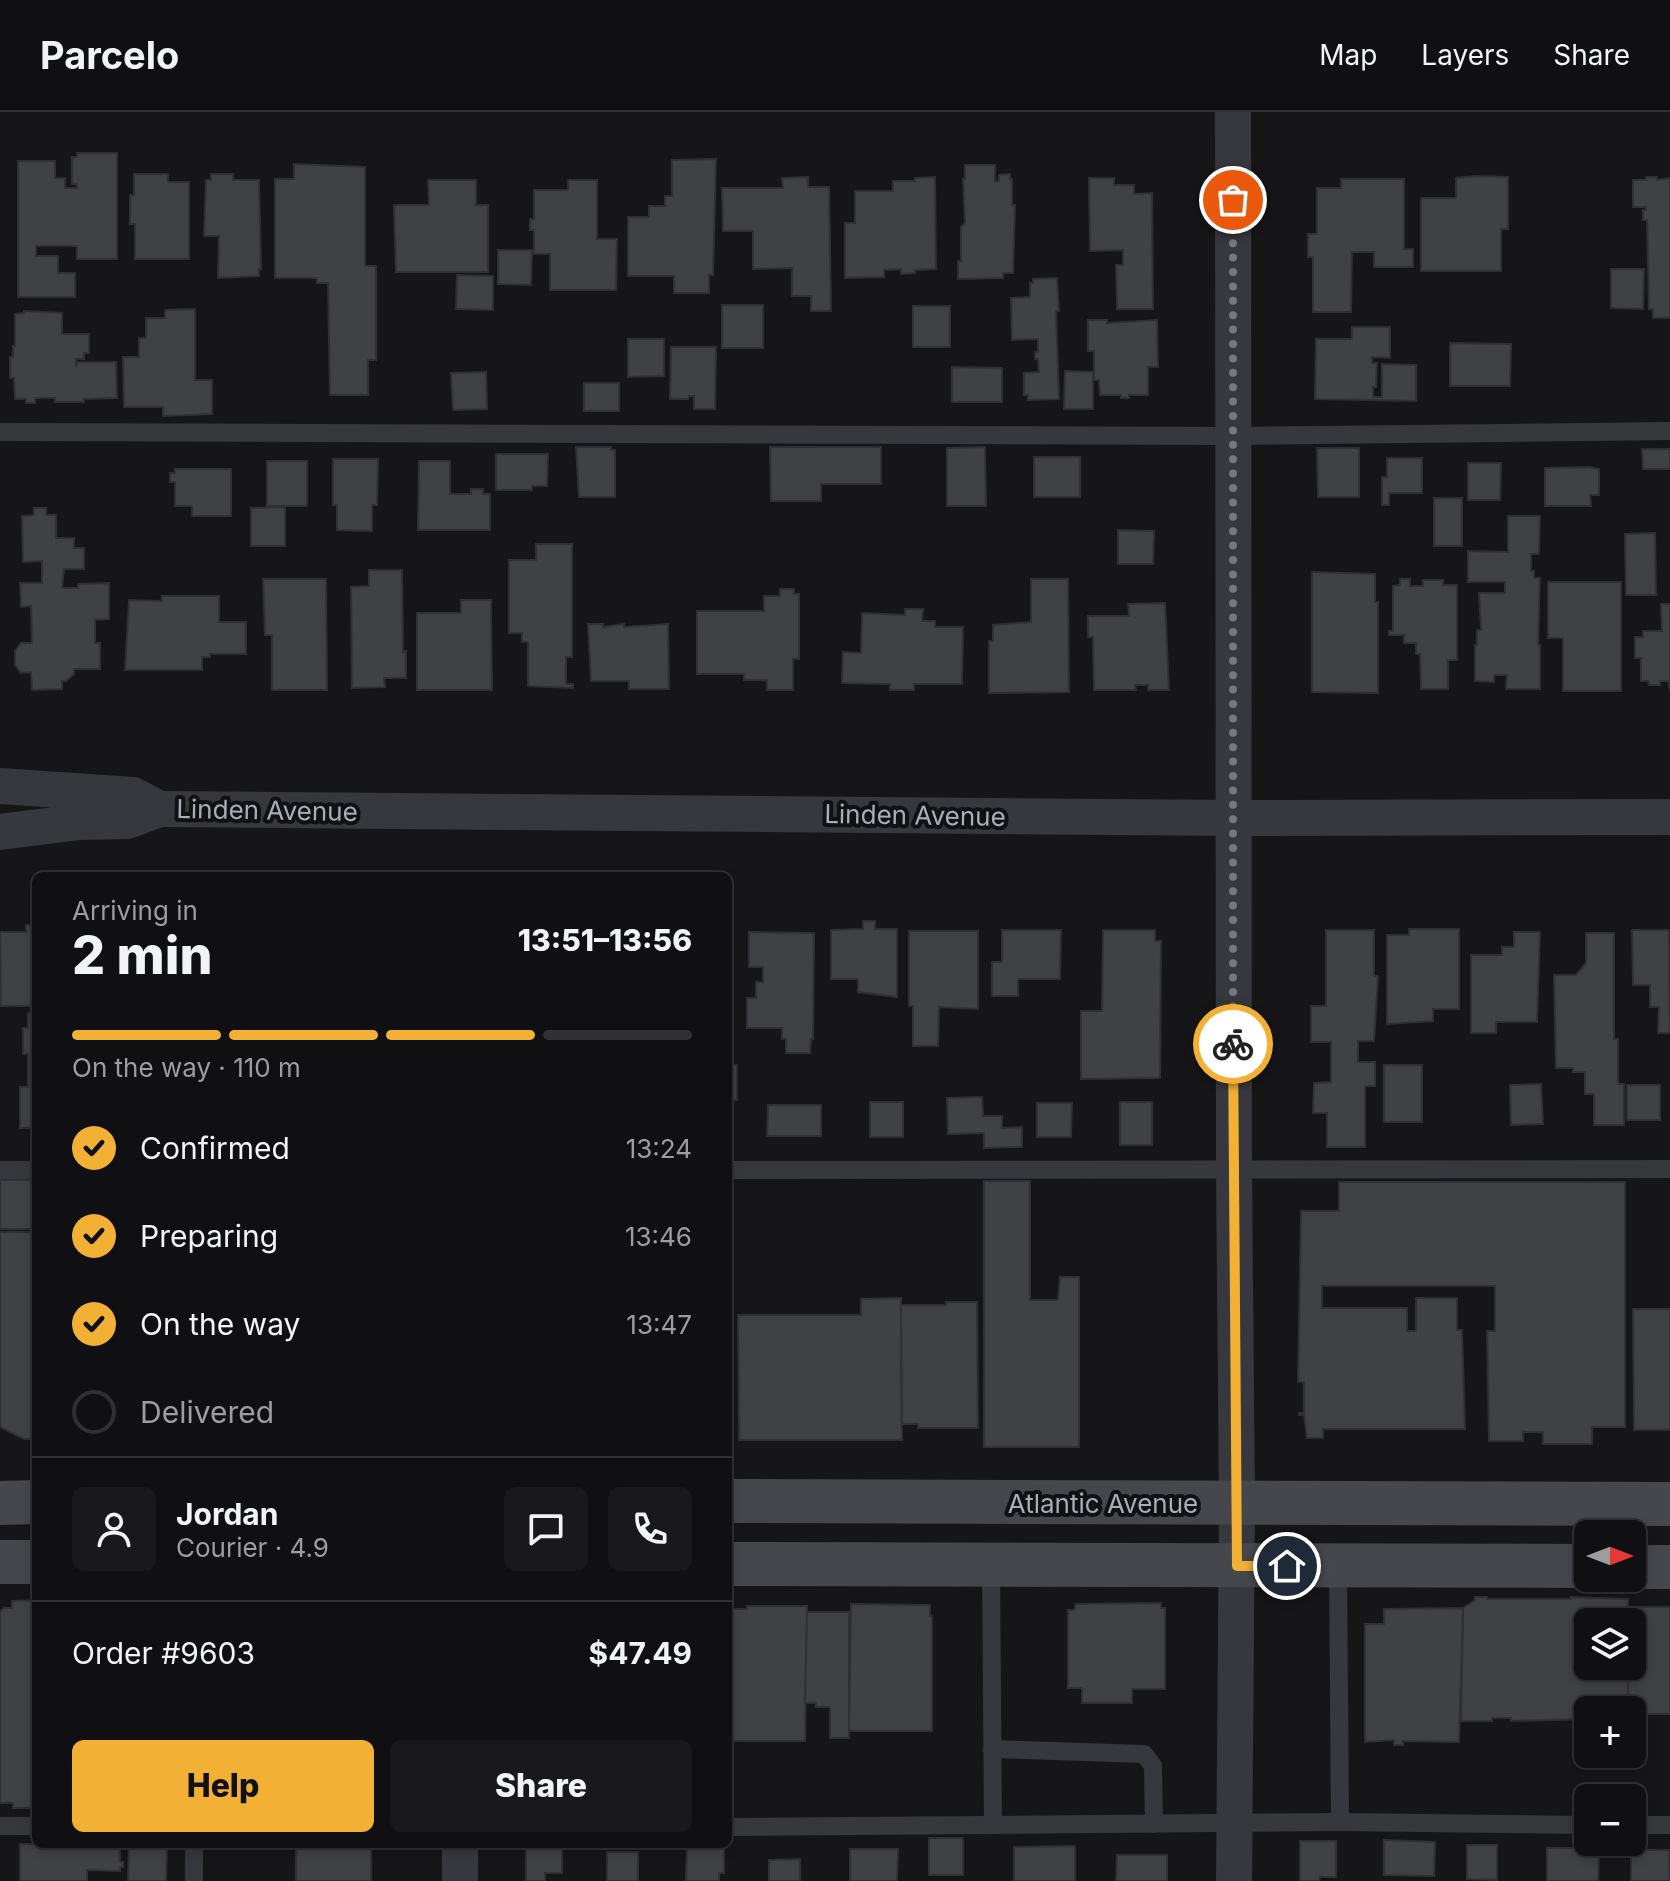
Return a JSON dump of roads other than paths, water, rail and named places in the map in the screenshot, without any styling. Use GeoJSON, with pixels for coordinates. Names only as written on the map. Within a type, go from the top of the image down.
{"type":"FeatureCollection","features":[{"type":"Feature","properties":{"kind":"main road","name":"Atlantic Avenue"},"geometry":{"type":"LineString","coordinates":[[732,1501],[1670,1504]]}},
{"type":"Feature","properties":{"kind":"main road"},"geometry":{"type":"LineString","coordinates":[[0,1503],[32,1502]]}},
{"type":"Feature","properties":{"kind":"main road"},"geometry":{"type":"LineString","coordinates":[[0,1562],[32,1562]]}},
{"type":"Feature","properties":{"kind":"main road"},"geometry":{"type":"LineString","coordinates":[[732,1564],[1574,1566]]}},
{"type":"Feature","properties":{"kind":"main road"},"geometry":{"type":"LineString","coordinates":[[1646,1567],[1670,1567]]}},
{"type":"Feature","properties":{"kind":"street"},"geometry":{"type":"LineString","coordinates":[[1233,112],[1237,1503],[1234,1881]]}},
{"type":"Feature","properties":{"kind":"street"},"geometry":{"type":"LineString","coordinates":[[0,786],[133,795],[160,809]]}},
{"type":"Feature","properties":{"kind":"street"},"geometry":{"type":"LineString","coordinates":[[0,832],[79,822],[128,821],[160,809]]}},
{"type":"Feature","properties":{"kind":"street","name":"Linden Avenue"},"geometry":{"type":"LineString","coordinates":[[160,809],[1233,818],[1670,817]]}},
{"type":"Feature","properties":{"kind":"street"},"geometry":{"type":"LineString","coordinates":[[460,1848],[460,1881]]}},
{"type":"Feature","properties":{"kind":"lane"},"geometry":{"type":"LineString","coordinates":[[0,432],[1233,436],[1670,431]]}},
{"type":"Feature","properties":{"kind":"lane"},"geometry":{"type":"LineString","coordinates":[[732,1170],[1670,1169]]}},
{"type":"Feature","properties":{"kind":"lane"},"geometry":{"type":"LineString","coordinates":[[0,1170],[32,1170]]}},
{"type":"Feature","properties":{"kind":"lane"},"geometry":{"type":"LineString","coordinates":[[991,1565],[993,1825]]}},
{"type":"Feature","properties":{"kind":"lane"},"geometry":{"type":"LineString","coordinates":[[1338,1566],[1340,1822]]}},
{"type":"Feature","properties":{"kind":"lane"},"geometry":{"type":"LineString","coordinates":[[992,1749],[1144,1754],[1153,1766],[1154,1824]]}},
{"type":"Feature","properties":{"kind":"lane"},"geometry":{"type":"LineString","coordinates":[[732,1827],[1340,1822],[1574,1825]]}},
{"type":"Feature","properties":{"kind":"lane"},"geometry":{"type":"LineString","coordinates":[[1646,1825],[1670,1825]]}},
{"type":"Feature","properties":{"kind":"lane"},"geometry":{"type":"LineString","coordinates":[[0,1826],[32,1826]]}},
{"type":"Feature","properties":{"kind":"lane"},"geometry":{"type":"LineString","coordinates":[[194,1848],[194,1881]]}}]}
